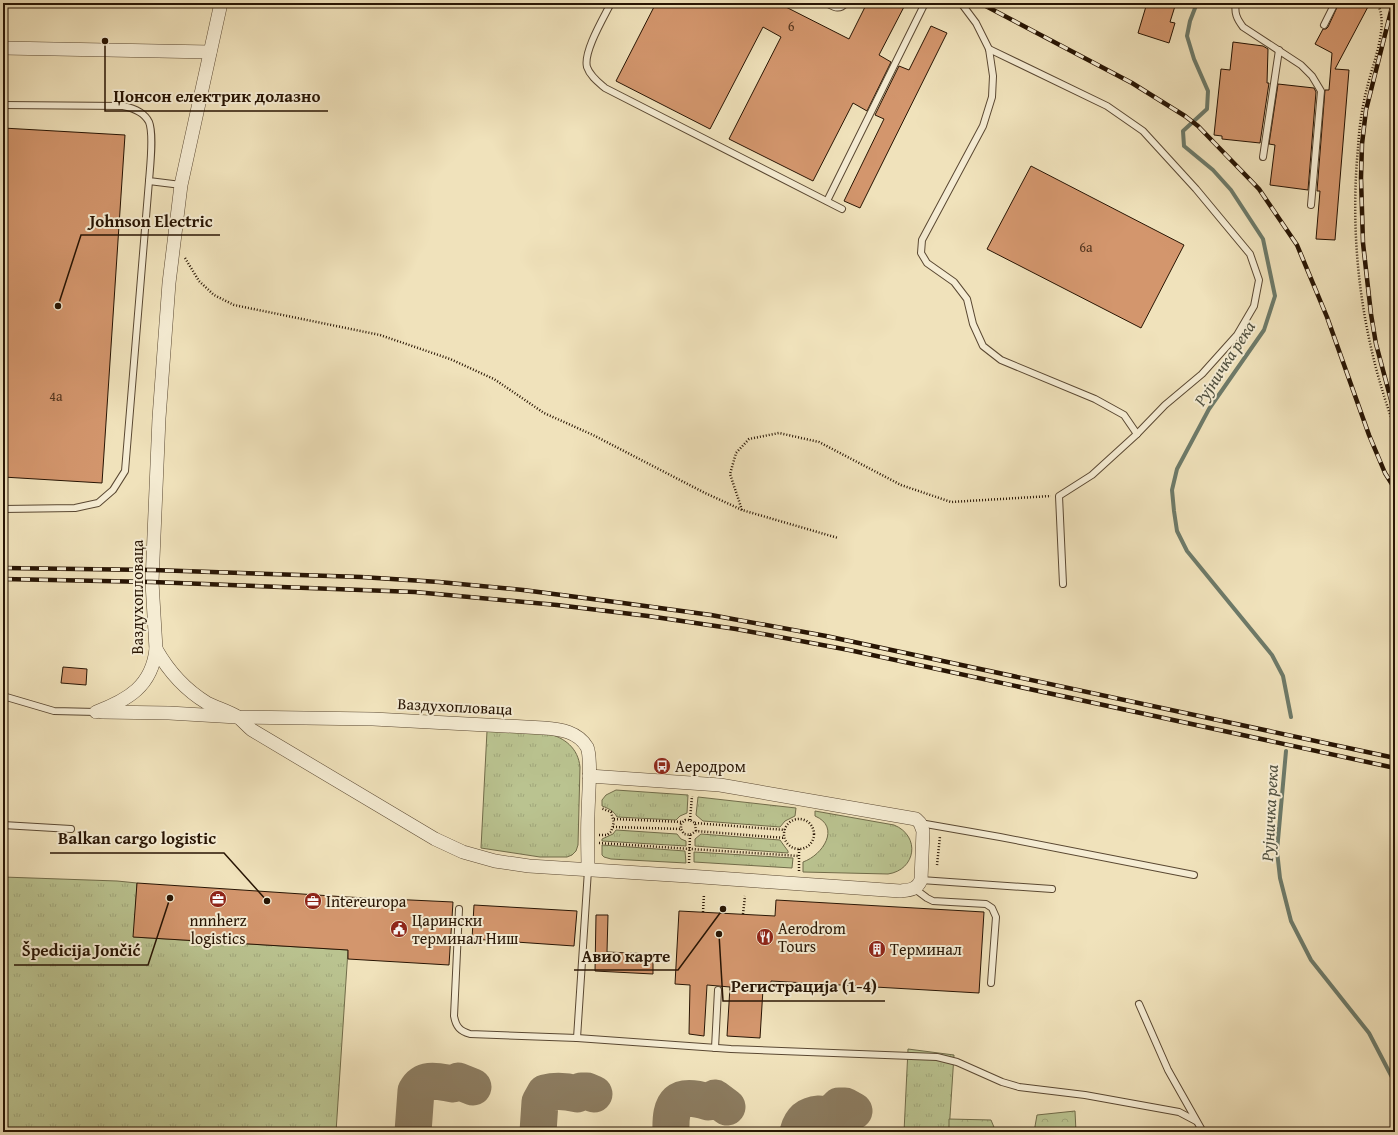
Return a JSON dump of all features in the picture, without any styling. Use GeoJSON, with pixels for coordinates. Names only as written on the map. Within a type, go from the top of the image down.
{"type":"FeatureCollection","features":[{"type":"Feature","properties":{"kind":"street","name":"Ваздухопловаца"},"geometry":{"type":"LineString","coordinates":[[96,712],[128,698],[140,687],[150,672],[156,656],[152,582],[159,418],[168,290],[182,185],[221,3]]}},
{"type":"Feature","properties":{"kind":"street"},"geometry":{"type":"LineString","coordinates":[[3,48],[210,52]]}},
{"type":"Feature","properties":{"kind":"street"},"geometry":{"type":"LineString","coordinates":[[156,650],[169,669],[184,686],[208,704],[238,717],[252,730],[451,848],[495,861],[529,866],[696,876],[900,891],[918,884],[924,831],[920,823],[916,820],[720,785],[589,776]]}},
{"type":"Feature","properties":{"kind":"street","name":"Ваздухопловаца"},"geometry":{"type":"LineString","coordinates":[[96,712],[168,713],[238,717],[373,719],[554,729],[564,731],[576,736],[582,741],[588,752],[588,870]]}},
{"type":"Feature","properties":{"kind":"lane"},"geometry":{"type":"LineString","coordinates":[[610,3],[588,52],[587,66],[592,76],[605,88],[842,208]]}},
{"type":"Feature","properties":{"kind":"lane"},"geometry":{"type":"LineString","coordinates":[[826,3],[837,8],[842,7],[846,3]]}},
{"type":"Feature","properties":{"kind":"lane"},"geometry":{"type":"LineString","coordinates":[[827,201],[925,3]]}},
{"type":"Feature","properties":{"kind":"lane"},"geometry":{"type":"LineString","coordinates":[[961,3],[976,23],[989,49],[993,76],[992,96],[983,126],[922,240],[921,253],[927,263],[954,282],[967,299],[973,324],[983,346],[1001,360],[1095,399],[1124,415],[1137,434]]}},
{"type":"Feature","properties":{"kind":"lane"},"geometry":{"type":"LineString","coordinates":[[1236,3],[1234,11],[1243,27],[1307,70],[1321,91],[1311,206]]}},
{"type":"Feature","properties":{"kind":"lane"},"geometry":{"type":"LineString","coordinates":[[1324,25],[1335,3]]}},
{"type":"Feature","properties":{"kind":"lane"},"geometry":{"type":"LineString","coordinates":[[989,49],[1107,106],[1143,131],[1196,189],[1250,254],[1259,280],[1254,306],[1237,336],[1202,374],[1165,405],[1137,434],[1092,475],[1059,496],[1063,584]]}},
{"type":"Feature","properties":{"kind":"lane"},"geometry":{"type":"LineString","coordinates":[[1263,157],[1279,50]]}},
{"type":"Feature","properties":{"kind":"lane"},"geometry":{"type":"LineString","coordinates":[[3,105],[123,106],[133,108],[140,112],[149,122],[151,148],[125,471],[113,490],[98,503],[75,508],[3,509]]}},
{"type":"Feature","properties":{"kind":"lane"},"geometry":{"type":"LineString","coordinates":[[149,181],[182,185]]}},
{"type":"Feature","properties":{"kind":"lane"},"geometry":{"type":"LineString","coordinates":[[3,696],[54,711],[96,712]]}},
{"type":"Feature","properties":{"kind":"lane"},"geometry":{"type":"LineString","coordinates":[[920,823],[1000,837],[1194,876]]}},
{"type":"Feature","properties":{"kind":"lane"},"geometry":{"type":"LineString","coordinates":[[3,825],[71,829]]}},
{"type":"Feature","properties":{"kind":"lane"},"geometry":{"type":"LineString","coordinates":[[576,1038],[588,870]]}},
{"type":"Feature","properties":{"kind":"lane"},"geometry":{"type":"LineString","coordinates":[[918,884],[1052,889]]}},
{"type":"Feature","properties":{"kind":"lane"},"geometry":{"type":"LineString","coordinates":[[918,884],[927,898],[933,901],[986,904],[992,908],[996,917],[991,983]]}},
{"type":"Feature","properties":{"kind":"lane"},"geometry":{"type":"LineString","coordinates":[[459,909],[454,1016],[458,1028],[463,1032],[470,1034],[576,1038],[715,1048],[937,1057],[957,1062],[1002,1082],[1019,1087],[1085,1095],[1179,1112],[1196,1121]]}},
{"type":"Feature","properties":{"kind":"lane"},"geometry":{"type":"LineString","coordinates":[[715,1048],[718,990]]}},
{"type":"Feature","properties":{"kind":"lane"},"geometry":{"type":"LineString","coordinates":[[1140,1004],[1168,1070],[1203,1132]]}},
{"type":"Feature","properties":{"kind":"path"},"geometry":{"type":"LineString","coordinates":[[1378,3],[1381,9],[1382,24],[1378,51],[1367,88],[1358,147],[1355,204],[1356,240],[1363,305],[1376,368],[1395,428]]}},
{"type":"Feature","properties":{"kind":"path"},"geometry":{"type":"LineString","coordinates":[[184,257],[199,281],[214,296],[234,305],[380,335],[450,359],[494,379],[544,413],[593,435],[742,510],[838,538]]}},
{"type":"Feature","properties":{"kind":"path"},"geometry":{"type":"LineString","coordinates":[[742,510],[730,474],[736,453],[749,438],[779,433],[819,442],[901,485],[951,502],[1059,496]]}},
{"type":"Feature","properties":{"kind":"path"},"geometry":{"type":"LineString","coordinates":[[690,820],[692,792]]}},
{"type":"Feature","properties":{"kind":"path"},"geometry":{"type":"LineString","coordinates":[[598,835],[607,835],[613,827],[614,819],[611,812],[606,809],[599,808]]}},
{"type":"Feature","properties":{"kind":"path"},"geometry":{"type":"LineString","coordinates":[[614,819],[683,822],[690,820],[695,823],[785,830]]}},
{"type":"Feature","properties":{"kind":"path"},"geometry":{"type":"LineString","coordinates":[[801,819],[810,824],[813,828],[814,832],[812,842],[804,849],[799,850],[790,846],[784,838],[785,830],[787,825],[791,822],[801,819]]}},
{"type":"Feature","properties":{"kind":"path"},"geometry":{"type":"LineString","coordinates":[[683,822],[681,829],[684,834],[690,835],[696,831],[784,838]]}},
{"type":"Feature","properties":{"kind":"path"},"geometry":{"type":"LineString","coordinates":[[695,823],[696,831]]}},
{"type":"Feature","properties":{"kind":"path"},"geometry":{"type":"LineString","coordinates":[[613,827],[681,829]]}},
{"type":"Feature","properties":{"kind":"path"},"geometry":{"type":"LineString","coordinates":[[936,834],[940,834],[937,865]]}},
{"type":"Feature","properties":{"kind":"path"},"geometry":{"type":"LineString","coordinates":[[689,866],[690,835]]}},
{"type":"Feature","properties":{"kind":"path"},"geometry":{"type":"LineString","coordinates":[[598,843],[799,856]]}},
{"type":"Feature","properties":{"kind":"path"},"geometry":{"type":"LineString","coordinates":[[798,873],[799,850]]}},
{"type":"Feature","properties":{"kind":"path"},"geometry":{"type":"LineString","coordinates":[[703,912],[704,894]]}},
{"type":"Feature","properties":{"kind":"path"},"geometry":{"type":"LineString","coordinates":[[744,914],[745,896]]}},
{"type":"Feature","properties":{"kind":"green space"},"geometry":{"type":"Polygon","coordinates":[[[487,731],[547,733],[565,741],[577,754],[580,767],[578,845],[576,851],[572,855],[567,857],[540,857],[481,848],[487,731]]]}},
{"type":"Feature","properties":{"kind":"green space"},"geometry":{"type":"Polygon","coordinates":[[[616,790],[688,795],[687,813],[680,816],[676,820],[617,817],[611,810],[602,806],[602,800],[606,795],[616,790]]]}},
{"type":"Feature","properties":{"kind":"green space"},"geometry":{"type":"Polygon","coordinates":[[[698,797],[796,808],[795,816],[785,821],[780,827],[703,821],[696,815],[698,797]]]}},
{"type":"Feature","properties":{"kind":"green space"},"geometry":{"type":"Polygon","coordinates":[[[815,811],[894,825],[903,830],[911,844],[912,852],[909,860],[905,866],[888,874],[803,872],[803,862],[817,853],[822,847],[828,834],[827,827],[823,821],[815,816],[815,811]]]}},
{"type":"Feature","properties":{"kind":"green space"},"geometry":{"type":"Polygon","coordinates":[[[616,830],[677,834],[681,839],[686,841],[686,846],[602,841],[602,839],[613,834],[616,830]]]}},
{"type":"Feature","properties":{"kind":"green space"},"geometry":{"type":"Polygon","coordinates":[[[701,834],[780,840],[788,853],[695,846],[695,839],[701,834]]]}},
{"type":"Feature","properties":{"kind":"green space"},"geometry":{"type":"Polygon","coordinates":[[[602,845],[685,851],[686,863],[611,859],[602,855],[602,845]]]}},
{"type":"Feature","properties":{"kind":"green space"},"geometry":{"type":"Polygon","coordinates":[[[694,852],[793,858],[792,868],[694,862],[694,852]]]}},
{"type":"Feature","properties":{"kind":"green space"},"geometry":{"type":"Polygon","coordinates":[[[3,877],[137,883],[134,937],[348,950],[336,1132],[3,1132],[3,877]]]}},
{"type":"Feature","properties":{"kind":"green space"},"geometry":{"type":"Polygon","coordinates":[[[908,1049],[954,1055],[949,1132],[904,1132],[908,1049]]]}},
{"type":"Feature","properties":{"kind":"green space"},"geometry":{"type":"Polygon","coordinates":[[[1075,1111],[1076,1132],[1034,1132],[1037,1115],[1075,1111]]]}},
{"type":"Feature","properties":{"kind":"green space"},"geometry":{"type":"Polygon","coordinates":[[[949,1119],[991,1120],[996,1132],[949,1132],[949,1119]]]}},
{"type":"Feature","properties":{"kind":"building"},"geometry":{"type":"Polygon","coordinates":[[[656,3],[778,3],[849,39],[867,3],[906,3],[879,55],[891,62],[867,111],[853,103],[813,181],[729,139],[781,37],[763,27],[710,129],[616,81],[656,3]]]}},
{"type":"Feature","properties":{"kind":"building"},"geometry":{"type":"Polygon","coordinates":[[[1147,3],[1176,3],[1170,22],[1175,23],[1169,43],[1138,33],[1147,3]]]}},
{"type":"Feature","properties":{"kind":"building"},"geometry":{"type":"Polygon","coordinates":[[[1339,3],[1370,3],[1335,69],[1349,70],[1335,240],[1316,239],[1320,191],[1317,191],[1325,90],[1329,90],[1332,53],[1315,44],[1323,29],[1328,27],[1339,3]]]}},
{"type":"Feature","properties":{"kind":"building"},"geometry":{"type":"Polygon","coordinates":[[[931,26],[947,33],[860,208],[844,201],[884,119],[875,115],[899,66],[909,70],[931,26]]]}},
{"type":"Feature","properties":{"kind":"building"},"geometry":{"type":"Polygon","coordinates":[[[1233,42],[1263,46],[1268,49],[1267,83],[1269,83],[1260,143],[1222,139],[1222,136],[1214,135],[1221,69],[1230,70],[1233,42]]]}},
{"type":"Feature","properties":{"kind":"building"},"geometry":{"type":"Polygon","coordinates":[[[1278,84],[1314,88],[1316,92],[1308,190],[1270,185],[1275,145],[1269,144],[1278,84]]]}},
{"type":"Feature","properties":{"kind":"building"},"geometry":{"type":"Polygon","coordinates":[[[3,128],[125,135],[102,483],[3,477],[3,128]]]}},
{"type":"Feature","properties":{"kind":"building"},"geometry":{"type":"Polygon","coordinates":[[[1031,166],[1184,245],[1141,328],[987,249],[1031,166]]]}},
{"type":"Feature","properties":{"kind":"building"},"geometry":{"type":"Polygon","coordinates":[[[63,667],[87,669],[86,685],[61,683],[63,667]]]}},
{"type":"Feature","properties":{"kind":"building"},"geometry":{"type":"Polygon","coordinates":[[[137,883],[347,897],[453,902],[449,965],[348,959],[348,950],[133,937],[137,883]]]}},
{"type":"Feature","properties":{"kind":"building","name":"Терминал"},"geometry":{"type":"Polygon","coordinates":[[[776,900],[984,912],[979,993],[771,981],[771,989],[763,989],[760,1038],[727,1036],[730,987],[707,985],[704,1036],[689,1034],[690,985],[675,984],[679,911],[775,916],[776,900]]]}},
{"type":"Feature","properties":{"kind":"building"},"geometry":{"type":"Polygon","coordinates":[[[474,905],[577,911],[574,946],[472,939],[474,905]]]}},
{"type":"Feature","properties":{"kind":"building"},"geometry":{"type":"Polygon","coordinates":[[[596,915],[608,915],[607,952],[653,954],[653,974],[595,971],[596,915]]]}},
{"type":"Feature","properties":{"kind":"waterway","name":"Рујничка река"},"geometry":{"type":"LineString","coordinates":[[1197,3],[1190,21],[1187,36],[1194,59],[1208,91],[1207,109],[1183,131],[1184,146],[1213,170],[1231,190],[1263,239],[1275,296],[1264,330],[1209,409],[1177,469],[1172,490],[1174,511],[1177,531],[1187,551],[1272,655],[1283,676],[1291,717]]}},
{"type":"Feature","properties":{"kind":"waterway","name":"Рујничка река"},"geometry":{"type":"LineString","coordinates":[[1286,751],[1277,851],[1280,878],[1291,921],[1311,960],[1369,1033],[1395,1083]]}},
{"type":"Feature","properties":{"kind":"taxiway"},"geometry":{"type":"LineString","coordinates":[[413,1132],[416,1091],[419,1086],[423,1083],[433,1081],[453,1084],[458,1081],[473,1087]]}},
{"type":"Feature","properties":{"kind":"taxiway"},"geometry":{"type":"LineString","coordinates":[[538,1132],[540,1102],[545,1093],[561,1091],[577,1094],[581,1091],[587,1091],[594,1094]]}},
{"type":"Feature","properties":{"kind":"taxiway"},"geometry":{"type":"LineString","coordinates":[[671,1132],[672,1113],[674,1107],[682,1099],[689,1098],[708,1102],[715,1098],[727,1107]]}},
{"type":"Feature","properties":{"kind":"taxiway"},"geometry":{"type":"LineString","coordinates":[[798,1132],[801,1125],[808,1117],[819,1114],[829,1115],[839,1106],[845,1106],[854,1111]]}},
{"type":"Feature","properties":{"kind":"railway"},"geometry":{"type":"LineString","coordinates":[[980,3],[1132,83],[1185,116],[1198,126],[1259,189],[1297,245],[1327,317],[1369,435],[1385,473],[1395,489]]}},
{"type":"Feature","properties":{"kind":"railway"},"geometry":{"type":"LineString","coordinates":[[1393,3],[1366,110],[1362,144],[1361,178],[1363,243],[1371,314],[1376,344],[1395,415]]}},
{"type":"Feature","properties":{"kind":"railway"},"geometry":{"type":"LineString","coordinates":[[3,568],[153,570],[361,577],[439,582],[523,590],[711,615],[826,636],[1395,758]]}},
{"type":"Feature","properties":{"kind":"railway"},"geometry":{"type":"LineString","coordinates":[[3,579],[152,582],[415,592],[557,605],[648,616],[736,629],[849,650],[1395,768]]}},
{"type":"Feature","properties":{"kind":"place","name":"Џонсон електрик долазно"},"geometry":{"type":"Point","coordinates":[105,41]}},
{"type":"Feature","properties":{"kind":"place","name":"Johnson Electric"},"geometry":{"type":"Point","coordinates":[58,306]}},
{"type":"Feature","properties":{"kind":"place","name":"Аеродром"},"geometry":{"type":"Point","coordinates":[662,766]}},
{"type":"Feature","properties":{"kind":"place","name":"Špedicija Jončić"},"geometry":{"type":"Point","coordinates":[170,898]}},
{"type":"Feature","properties":{"kind":"place","name":"nnnherz logistics"},"geometry":{"type":"Point","coordinates":[218,899]}},
{"type":"Feature","properties":{"kind":"place","name":"Balkan cargo logistic"},"geometry":{"type":"Point","coordinates":[267,901]}},
{"type":"Feature","properties":{"kind":"place","name":"Intereuropa"},"geometry":{"type":"Point","coordinates":[313,901]}},
{"type":"Feature","properties":{"kind":"place","name":"Авио карте"},"geometry":{"type":"Point","coordinates":[723,909]}},
{"type":"Feature","properties":{"kind":"place","name":"Царински терминал Ниш"},"geometry":{"type":"Point","coordinates":[399,929]}},
{"type":"Feature","properties":{"kind":"place","name":"Регистрација (1-4)"},"geometry":{"type":"Point","coordinates":[719,934]}},
{"type":"Feature","properties":{"kind":"place","name":"Aerodrom Tours"},"geometry":{"type":"Point","coordinates":[765,937]}},
{"type":"Feature","properties":{"kind":"place","name":"Терминал"},"geometry":{"type":"Point","coordinates":[877,949]}}]}
